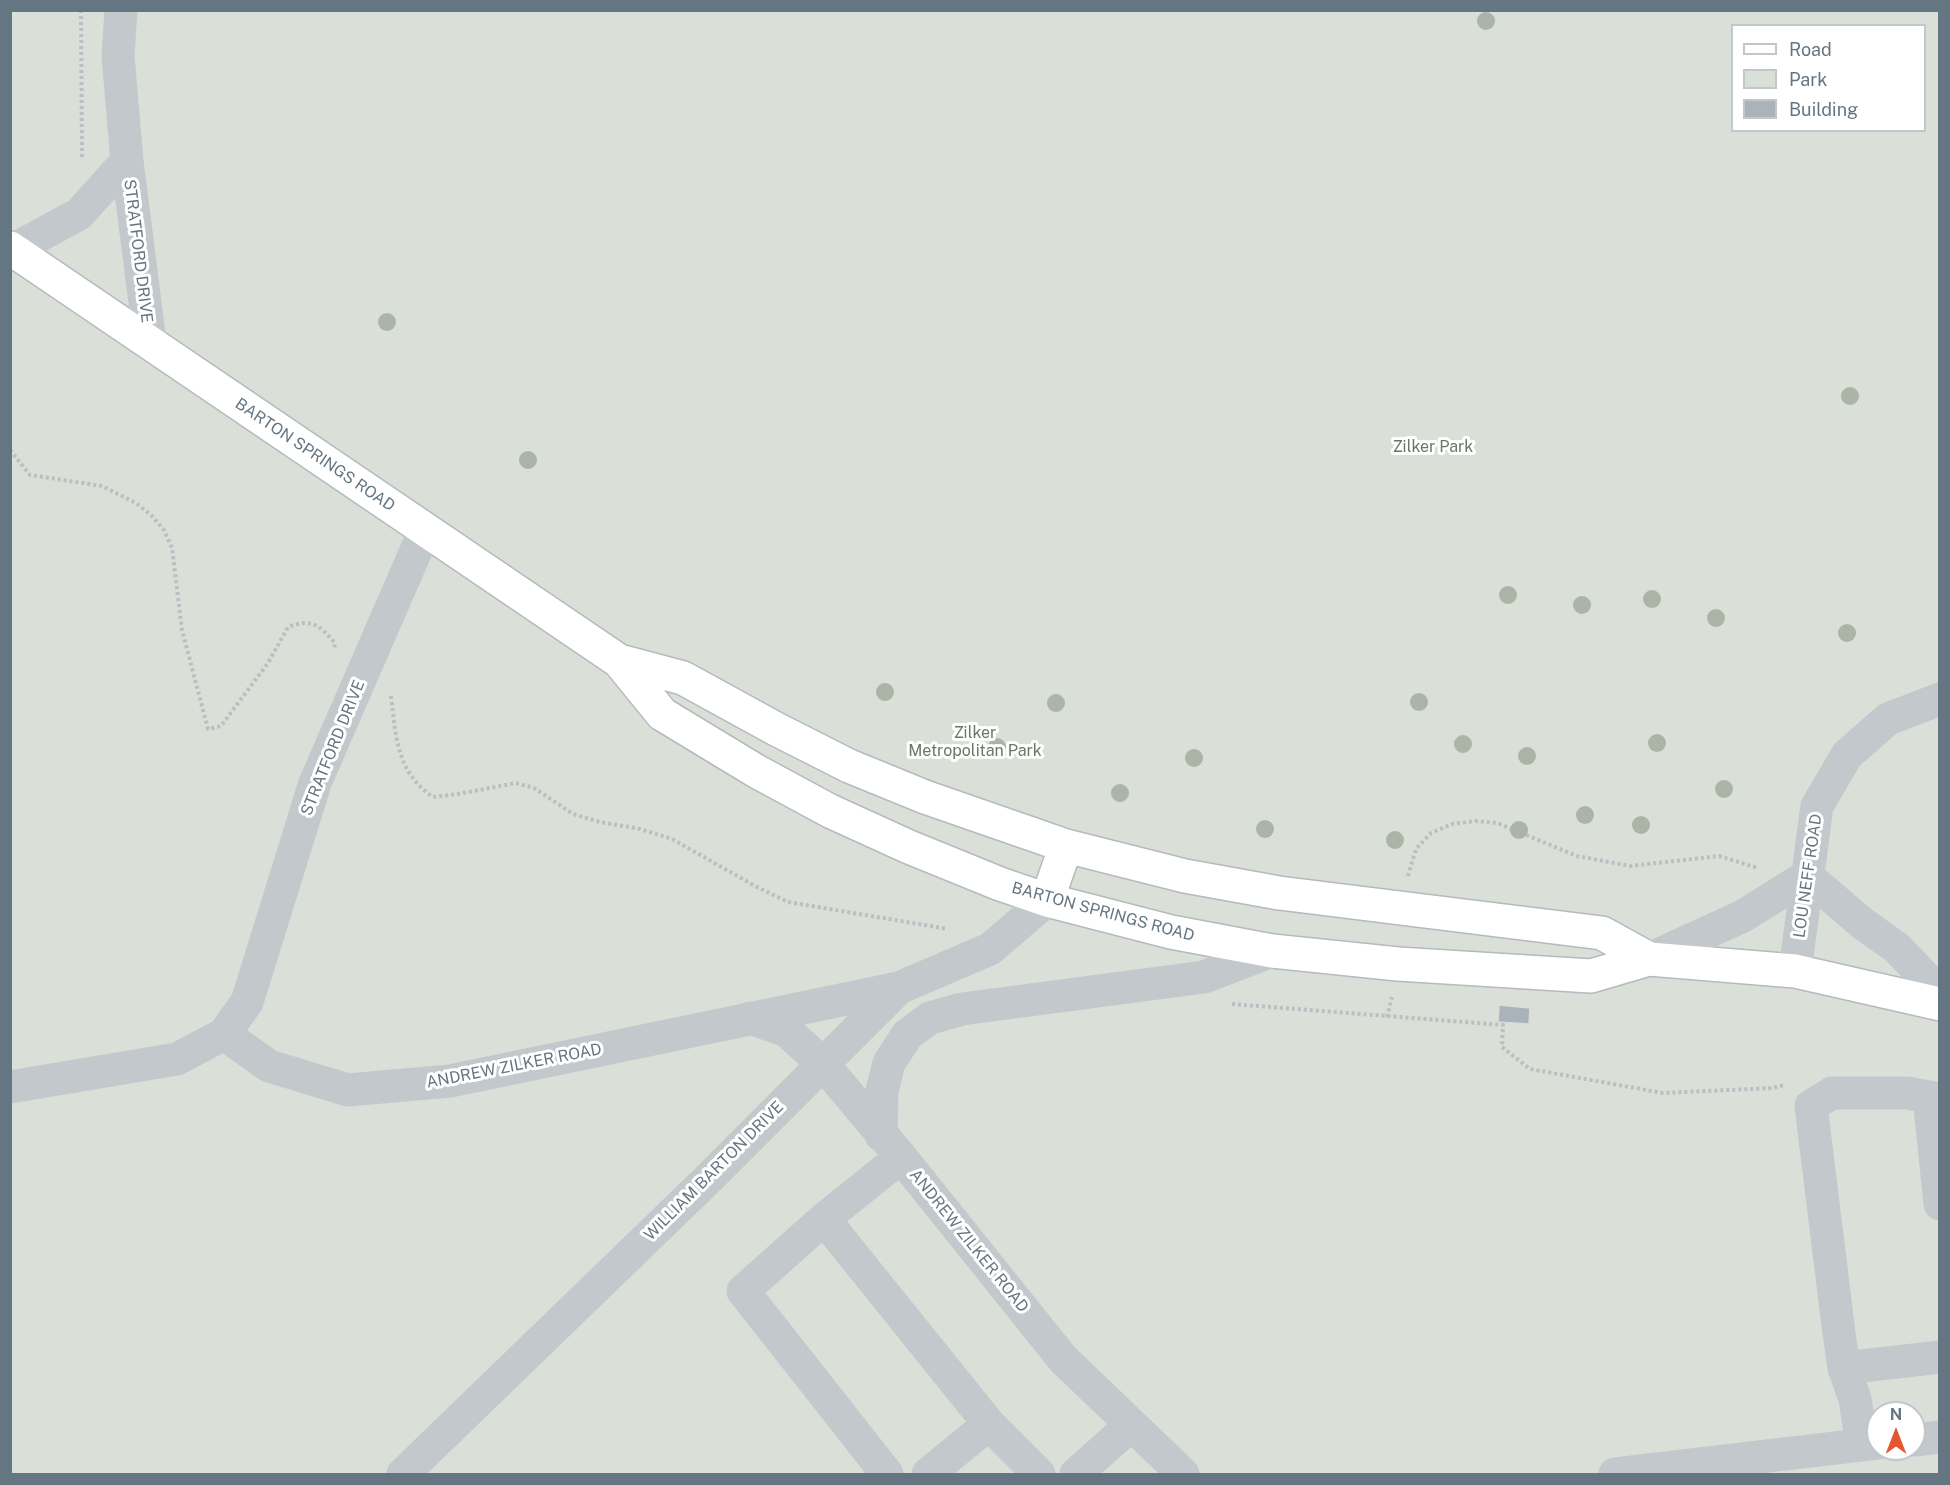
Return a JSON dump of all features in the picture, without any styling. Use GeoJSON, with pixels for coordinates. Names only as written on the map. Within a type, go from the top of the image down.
{"type":"FeatureCollection","features":[{"type":"Feature","properties":{"kind":"main road","name":"BARTON SPRINGS ROAD"},"geometry":{"type":"LineString","coordinates":[[12,249],[619,661],[663,714],[756,771],[831,811],[909,848],[1000,884],[1047,900],[1171,932],[1272,951],[1398,964],[1591,976],[1649,959],[1795,971],[1940,1004]]}},
{"type":"Feature","properties":{"kind":"main road","name":"BARTON SPRINGS ROAD"},"geometry":{"type":"LineString","coordinates":[[619,661],[683,678],[776,729],[860,770],[957,808],[1066,846],[1185,876],[1279,893],[1602,933],[1649,959]]}},
{"type":"Feature","properties":{"kind":"main road"},"geometry":{"type":"LineString","coordinates":[[1047,900],[1066,846]]}},
{"type":"Feature","properties":{"kind":"street","name":"STRATFORD DRIVE"},"geometry":{"type":"LineString","coordinates":[[121,10],[118,56],[127,161],[150,342]]}},
{"type":"Feature","properties":{"kind":"street","name":"STRATFORD DRIVE"},"geometry":{"type":"LineString","coordinates":[[12,249],[79,214],[127,161]]}},
{"type":"Feature","properties":{"kind":"street","name":"STRATFORD DRIVE"},"geometry":{"type":"LineString","coordinates":[[224,1034],[247,1002],[315,783],[425,530]]}},
{"type":"Feature","properties":{"kind":"street","name":"LOU NEFF ROAD"},"geometry":{"type":"LineString","coordinates":[[1795,971],[1817,806],[1847,755],[1888,719],[1940,699]]}},
{"type":"Feature","properties":{"kind":"street"},"geometry":{"type":"LineString","coordinates":[[1649,959],[1743,916],[1807,876],[1862,923],[1897,948],[1940,993]]}},
{"type":"Feature","properties":{"kind":"street","name":"WILLIAM BARTON DRIVE"},"geometry":{"type":"LineString","coordinates":[[403,1474],[698,1188],[899,988],[990,950],[1047,900]]}},
{"type":"Feature","properties":{"kind":"street"},"geometry":{"type":"LineString","coordinates":[[887,1474],[743,1290],[824,1219],[891,1146],[882,1091],[889,1063],[907,1035],[930,1018],[962,1009],[1204,977],[1272,951]]}},
{"type":"Feature","properties":{"kind":"street","name":"ANDREW ZILKER ROAD"},"geometry":{"type":"LineString","coordinates":[[224,1034],[269,1066],[348,1090],[450,1082],[899,988]]}},
{"type":"Feature","properties":{"kind":"street","name":"ANDREW ZILKER ROAD"},"geometry":{"type":"LineString","coordinates":[[750,1018],[787,1031],[823,1064],[1063,1359],[1183,1474]]}},
{"type":"Feature","properties":{"kind":"street"},"geometry":{"type":"LineString","coordinates":[[10,1088],[177,1059],[224,1034]]}},
{"type":"Feature","properties":{"kind":"street"},"geometry":{"type":"LineString","coordinates":[[1866,1432],[1844,1368],[1811,1106],[1832,1093],[1907,1093],[1934,1098],[1940,1203]]}},
{"type":"Feature","properties":{"kind":"street"},"geometry":{"type":"LineString","coordinates":[[824,1219],[989,1424],[1039,1474]]}},
{"type":"Feature","properties":{"kind":"street"},"geometry":{"type":"LineString","coordinates":[[1844,1368],[1940,1358]]}},
{"type":"Feature","properties":{"kind":"street"},"geometry":{"type":"LineString","coordinates":[[928,1474],[989,1424]]}},
{"type":"Feature","properties":{"kind":"street"},"geometry":{"type":"LineString","coordinates":[[1076,1474],[1131,1425]]}},
{"type":"Feature","properties":{"kind":"street"},"geometry":{"type":"LineString","coordinates":[[1615,1474],[1866,1444]]}},
{"type":"Feature","properties":{"kind":"path"},"geometry":{"type":"LineString","coordinates":[[81,10],[82,161]]}},
{"type":"Feature","properties":{"kind":"path"},"geometry":{"type":"LineString","coordinates":[[10,450],[30,475],[102,486],[136,503],[164,530],[171,548],[182,630],[208,729],[221,726],[268,663],[288,627],[302,622],[321,627],[335,643],[333,654]]}},
{"type":"Feature","properties":{"kind":"path"},"geometry":{"type":"LineString","coordinates":[[385,693],[391,697],[396,738],[402,759],[420,788],[433,797],[516,783],[534,788],[573,814],[600,822],[640,829],[672,839],[788,902],[947,928],[956,933]]}},
{"type":"Feature","properties":{"kind":"path"},"geometry":{"type":"LineString","coordinates":[[1407,886],[1409,870],[1416,849],[1431,833],[1452,824],[1476,821],[1497,823],[1577,856],[1630,866],[1719,856],[1761,868]]}},
{"type":"Feature","properties":{"kind":"path"},"geometry":{"type":"LineString","coordinates":[[1394,989],[1387,1017],[1503,1025],[1502,1047],[1530,1069],[1663,1093],[1772,1088],[1792,1083]]}},
{"type":"Feature","properties":{"kind":"green space","name":"Zilker Metropolitan Park"},"geometry":{"type":"Polygon","coordinates":[[[10,11],[1939,11],[1939,1474],[11,1474],[10,11]]]}},
{"type":"Feature","properties":{"kind":"building"},"geometry":{"type":"Polygon","coordinates":[[[1499,1005],[1530,1008],[1529,1024],[1498,1022],[1499,1005]]]}},
{"type":"Feature","properties":{"kind":"park label","name":"Zilker Park"},"geometry":{"type":"Point","coordinates":[1433,447]}}]}
